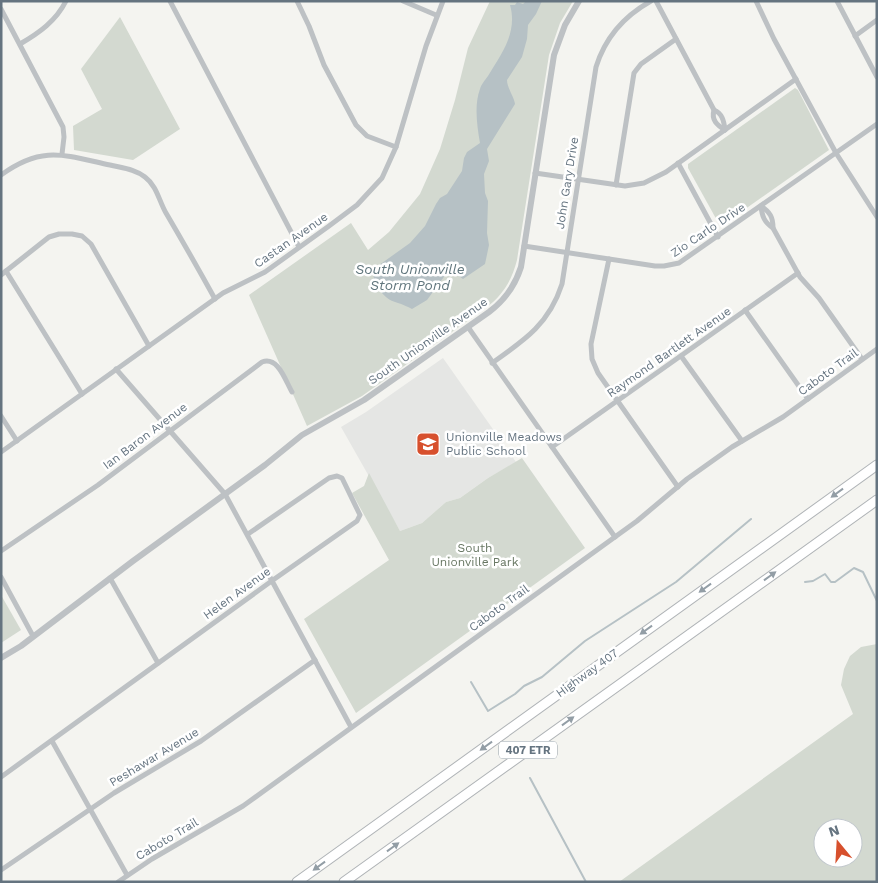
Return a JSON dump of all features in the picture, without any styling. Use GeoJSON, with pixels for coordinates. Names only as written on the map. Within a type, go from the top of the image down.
{"type":"FeatureCollection","features":[{"type":"Feature","properties":{"kind":"highway","name":"Highway 407"},"geometry":{"type":"LineString","coordinates":[[297,882],[877,465]]}},
{"type":"Feature","properties":{"kind":"highway","name":"407 ETR"},"geometry":{"type":"LineString","coordinates":[[344,882],[877,500]]}},
{"type":"Feature","properties":{"kind":"street"},"geometry":{"type":"LineString","coordinates":[[20,44],[51,22],[61,12],[66,1]]}},
{"type":"Feature","properties":{"kind":"street"},"geometry":{"type":"LineString","coordinates":[[170,1],[299,246]]}},
{"type":"Feature","properties":{"kind":"street"},"geometry":{"type":"LineString","coordinates":[[297,1],[309,26],[314,44],[356,125],[367,136],[396,147]]}},
{"type":"Feature","properties":{"kind":"street"},"geometry":{"type":"LineString","coordinates":[[403,1],[436,16]]}},
{"type":"Feature","properties":{"kind":"street","name":"Castan Avenue"},"geometry":{"type":"LineString","coordinates":[[1,452],[230,289],[265,272],[329,226],[370,192],[382,178],[396,147],[436,16],[443,1]]}},
{"type":"Feature","properties":{"kind":"street","name":"South Unionville Avenue"},"geometry":{"type":"LineString","coordinates":[[1,658],[34,636],[310,430],[364,400],[498,305],[510,290],[519,273],[554,55],[565,25],[579,1]]}},
{"type":"Feature","properties":{"kind":"street","name":"John Gary Drive"},"geometry":{"type":"LineString","coordinates":[[492,363],[522,342],[542,323],[561,288],[593,80],[598,61],[604,46],[618,26],[632,13],[651,1]]}},
{"type":"Feature","properties":{"kind":"street"},"geometry":{"type":"LineString","coordinates":[[656,1],[714,110],[719,112],[724,120],[725,130]]}},
{"type":"Feature","properties":{"kind":"street"},"geometry":{"type":"LineString","coordinates":[[756,1],[759,10],[836,154],[877,217]]}},
{"type":"Feature","properties":{"kind":"street"},"geometry":{"type":"LineString","coordinates":[[837,1],[877,77]]}},
{"type":"Feature","properties":{"kind":"street"},"geometry":{"type":"LineString","coordinates":[[1,10],[63,127],[62,154]]}},
{"type":"Feature","properties":{"kind":"street"},"geometry":{"type":"LineString","coordinates":[[855,36],[877,20]]}},
{"type":"Feature","properties":{"kind":"street"},"geometry":{"type":"LineString","coordinates":[[616,186],[634,73],[641,64],[676,40]]}},
{"type":"Feature","properties":{"kind":"street"},"geometry":{"type":"LineString","coordinates":[[535,173],[616,186],[644,183],[660,176],[796,79]]}},
{"type":"Feature","properties":{"kind":"street","name":"Zio Carlo Drive"},"geometry":{"type":"LineString","coordinates":[[524,246],[655,266],[671,265],[686,259],[877,124]]}},
{"type":"Feature","properties":{"kind":"street"},"geometry":{"type":"LineString","coordinates":[[1,175],[14,166],[32,158],[62,154],[126,168],[145,177],[155,188],[165,211],[216,299]]}},
{"type":"Feature","properties":{"kind":"street"},"geometry":{"type":"LineString","coordinates":[[678,163],[718,237]]}},
{"type":"Feature","properties":{"kind":"street"},"geometry":{"type":"LineString","coordinates":[[761,206],[769,212],[773,220],[773,228],[798,273],[819,298],[862,359]]}},
{"type":"Feature","properties":{"kind":"street"},"geometry":{"type":"LineString","coordinates":[[82,394],[4,273],[49,237],[59,234],[82,236],[90,244],[149,346]]}},
{"type":"Feature","properties":{"kind":"street"},"geometry":{"type":"LineString","coordinates":[[609,259],[592,335],[591,352],[594,365],[678,486]]}},
{"type":"Feature","properties":{"kind":"street","name":"Raymond Bartlett Avenue"},"geometry":{"type":"LineString","coordinates":[[552,447],[798,273]]}},
{"type":"Feature","properties":{"kind":"street"},"geometry":{"type":"LineString","coordinates":[[745,310],[808,399]]}},
{"type":"Feature","properties":{"kind":"street"},"geometry":{"type":"LineString","coordinates":[[468,327],[615,537]]}},
{"type":"Feature","properties":{"kind":"street","name":"Caboto Trail"},"geometry":{"type":"LineString","coordinates":[[118,882],[242,806],[647,514],[678,486],[742,441],[808,399],[877,349]]}},
{"type":"Feature","properties":{"kind":"street"},"geometry":{"type":"LineString","coordinates":[[681,356],[742,441]]}},
{"type":"Feature","properties":{"kind":"street","name":"Ian Baron Avenue"},"geometry":{"type":"LineString","coordinates":[[1,551],[98,485],[230,385],[267,360],[273,361],[277,365],[292,392]]}},
{"type":"Feature","properties":{"kind":"street"},"geometry":{"type":"LineString","coordinates":[[116,369],[168,431],[225,494],[352,727]]}},
{"type":"Feature","properties":{"kind":"street"},"geometry":{"type":"LineString","coordinates":[[1,416],[17,441]]}},
{"type":"Feature","properties":{"kind":"street","name":"Helen Avenue"},"geometry":{"type":"LineString","coordinates":[[1,777],[357,521],[360,515],[342,478],[337,476],[329,478],[248,534]]}},
{"type":"Feature","properties":{"kind":"street"},"geometry":{"type":"LineString","coordinates":[[1,578],[34,636]]}},
{"type":"Feature","properties":{"kind":"street"},"geometry":{"type":"LineString","coordinates":[[110,578],[135,619],[158,663]]}},
{"type":"Feature","properties":{"kind":"street","name":"Peshawar Avenue"},"geometry":{"type":"LineString","coordinates":[[1,870],[90,809],[201,742],[315,660]]}},
{"type":"Feature","properties":{"kind":"street"},"geometry":{"type":"LineString","coordinates":[[52,741],[127,876]]}},
{"type":"Feature","properties":{"kind":"shaded area","name":"Unionville Meadows Public School"},"geometry":{"type":"Polygon","coordinates":[[[443,358],[516,462],[488,478],[460,498],[446,502],[422,523],[400,531],[341,427],[366,412],[443,358]]]}},
{"type":"Feature","properties":{"kind":"green space"},"geometry":{"type":"Polygon","coordinates":[[[490,1],[573,1],[560,23],[549,55],[517,260],[512,274],[502,292],[487,307],[362,396],[307,426],[249,295],[351,223],[368,250],[389,232],[420,194],[440,149],[468,48],[490,1]]]}},
{"type":"Feature","properties":{"kind":"green space"},"geometry":{"type":"Polygon","coordinates":[[[120,17],[180,129],[133,160],[74,150],[73,126],[102,109],[81,69],[120,17]]]}},
{"type":"Feature","properties":{"kind":"green space"},"geometry":{"type":"Polygon","coordinates":[[[795,88],[798,90],[829,150],[724,224],[719,224],[688,168],[688,164],[795,88]]]}},
{"type":"Feature","properties":{"kind":"green space","name":"South Unionville Park"},"geometry":{"type":"Polygon","coordinates":[[[522,458],[585,548],[356,713],[304,619],[389,560],[352,493],[364,486],[369,473],[400,531],[422,523],[446,502],[460,498],[488,478],[522,458]]]}},
{"type":"Feature","properties":{"kind":"green space"},"geometry":{"type":"Polygon","coordinates":[[[1,595],[21,630],[1,643],[1,595]]]}},
{"type":"Feature","properties":{"kind":"green space"},"geometry":{"type":"Polygon","coordinates":[[[877,644],[877,882],[619,882],[853,714],[841,685],[844,669],[850,656],[861,647],[877,644]]]}},
{"type":"Feature","properties":{"kind":"water","name":"South Unionville Storm Pond"},"geometry":{"type":"Polygon","coordinates":[[[526,1],[542,1],[528,25],[527,39],[522,57],[507,80],[515,104],[487,149],[489,161],[484,174],[485,193],[488,201],[487,233],[489,245],[485,264],[463,279],[456,274],[446,274],[427,300],[412,309],[392,301],[380,291],[376,284],[374,280],[375,268],[410,243],[425,226],[440,198],[447,194],[462,171],[467,152],[480,143],[477,123],[478,95],[482,84],[507,43],[512,25],[510,5],[515,5],[517,2],[523,4],[526,1]]]}},
{"type":"Feature","properties":{"kind":"waterway"},"geometry":{"type":"LineString","coordinates":[[471,682],[488,711],[524,686],[542,677],[585,641],[676,582],[751,519]]}},
{"type":"Feature","properties":{"kind":"waterway"},"geometry":{"type":"LineString","coordinates":[[805,582],[813,581],[825,574],[831,582],[835,582],[854,568],[863,572],[877,601]]}},
{"type":"Feature","properties":{"kind":"waterway"},"geometry":{"type":"LineString","coordinates":[[530,778],[586,882]]}},
{"type":"Feature","properties":{"kind":"place","name":"Unionville Meadows Public School"},"geometry":{"type":"Point","coordinates":[428,444]}}]}
